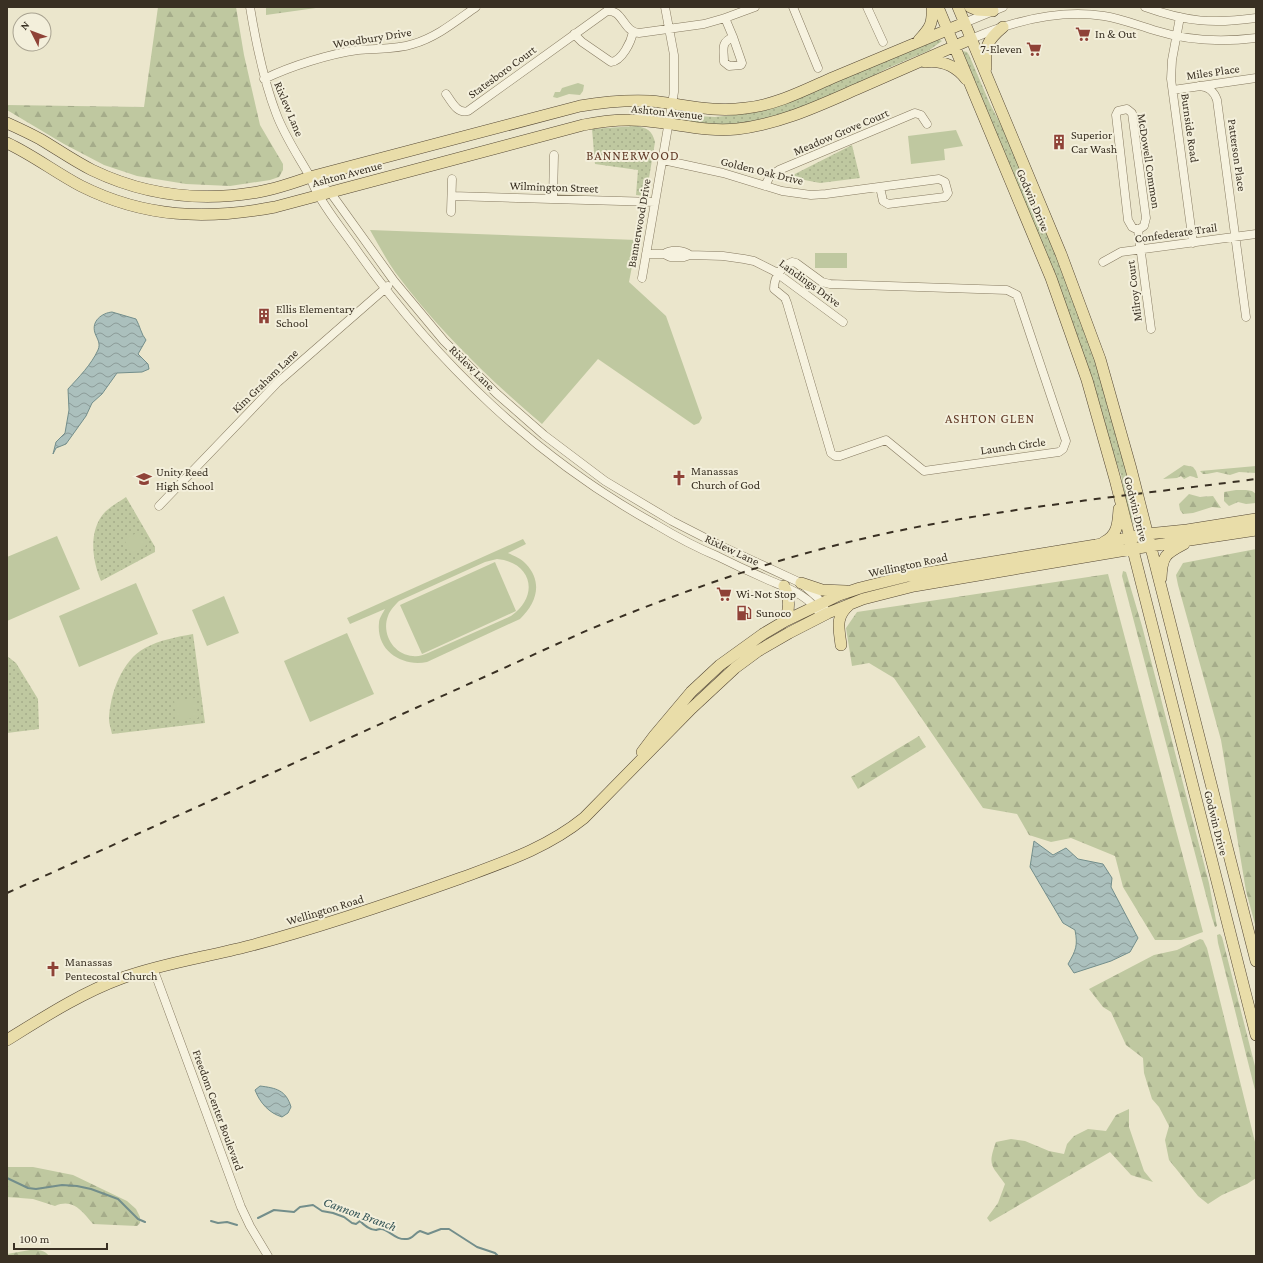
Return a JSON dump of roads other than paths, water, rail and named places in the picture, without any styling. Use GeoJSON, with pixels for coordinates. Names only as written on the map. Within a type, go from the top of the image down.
{"type":"FeatureCollection","features":[{"type":"Feature","properties":{"kind":"main road"},"geometry":{"type":"LineString","coordinates":[[917,43],[932,23],[932,7]]}},
{"type":"Feature","properties":{"kind":"main road","name":"Godwin Drive"},"geometry":{"type":"LineString","coordinates":[[938,7],[1051,278],[1065,314],[1089,388],[1130,538],[1256,1035]]}},
{"type":"Feature","properties":{"kind":"main road","name":"Godwin Drive"},"geometry":{"type":"LineString","coordinates":[[958,7],[1061,254],[1100,360],[1147,534],[1256,961]]}},
{"type":"Feature","properties":{"kind":"main road"},"geometry":{"type":"LineString","coordinates":[[970,7],[977,10],[998,9]]}},
{"type":"Feature","properties":{"kind":"main road","name":"Ashton Avenue"},"geometry":{"type":"LineString","coordinates":[[7,123],[38,138],[68,157],[107,177],[125,184],[163,193],[201,197],[239,195],[279,187],[310,177],[586,105],[630,101],[672,104],[713,110],[730,110],[759,106],[799,92],[964,23]]}},
{"type":"Feature","properties":{"kind":"main road"},"geometry":{"type":"LineString","coordinates":[[986,74],[987,46],[992,36],[1003,27]]}},
{"type":"Feature","properties":{"kind":"main road","name":"Ashton Avenue"},"geometry":{"type":"LineString","coordinates":[[7,144],[37,159],[80,185],[103,196],[127,204],[162,212],[202,215],[229,215],[275,207],[319,196],[589,124],[616,120],[636,120],[692,128],[720,129],[753,127],[771,123],[806,111],[971,39]]}},
{"type":"Feature","properties":{"kind":"main road"},"geometry":{"type":"LineString","coordinates":[[916,63],[938,61],[947,64],[961,73],[971,86]]}},
{"type":"Feature","properties":{"kind":"main road"},"geometry":{"type":"LineString","coordinates":[[1096,545],[1109,540],[1116,531],[1118,524],[1119,497]]}},
{"type":"Feature","properties":{"kind":"main road"},"geometry":{"type":"LineString","coordinates":[[1142,515],[1152,524],[1160,528],[1188,536]]}},
{"type":"Feature","properties":{"kind":"main road","name":"Wellington Road"},"geometry":{"type":"LineString","coordinates":[[7,1040],[86,993],[123,977],[153,968],[205,957],[300,932],[398,900],[523,854],[553,840],[579,822],[597,806],[630,770],[735,668],[758,651],[789,632],[850,604],[888,592],[914,586],[1133,550],[1256,519]]}},
{"type":"Feature","properties":{"kind":"main road","name":"Wellington Road"},"geometry":{"type":"LineString","coordinates":[[630,770],[654,736],[695,688],[720,665],[741,649],[784,621],[818,604],[860,588],[908,576],[1096,545],[1147,534],[1188,536],[1256,530]]}},
{"type":"Feature","properties":{"kind":"main road"},"geometry":{"type":"LineString","coordinates":[[1160,586],[1164,557],[1188,536]]}},
{"type":"Feature","properties":{"kind":"main road"},"geometry":{"type":"LineString","coordinates":[[801,583],[833,591],[860,588]]}},
{"type":"Feature","properties":{"kind":"main road"},"geometry":{"type":"LineString","coordinates":[[784,586],[788,594],[789,602],[787,616],[784,621]]}},
{"type":"Feature","properties":{"kind":"main road"},"geometry":{"type":"LineString","coordinates":[[841,645],[839,620],[844,609],[850,604]]}},
{"type":"Feature","properties":{"kind":"street","name":"Rixlew Lane"},"geometry":{"type":"LineString","coordinates":[[250,7],[264,79],[284,132],[310,177],[319,196],[385,289],[437,350],[477,391],[525,434],[572,471],[628,508],[678,537],[715,556],[784,586],[818,604]]}},
{"type":"Feature","properties":{"kind":"street","name":"Bannerwood Drive"},"geometry":{"type":"LineString","coordinates":[[642,278],[669,124],[675,74],[674,55],[665,7]]}},
{"type":"Feature","properties":{"kind":"street"},"geometry":{"type":"LineString","coordinates":[[574,34],[582,42],[612,62],[618,60],[630,43],[633,32],[639,33],[669,30],[704,24],[755,7]]}},
{"type":"Feature","properties":{"kind":"street"},"geometry":{"type":"LineString","coordinates":[[793,7],[818,68]]}},
{"type":"Feature","properties":{"kind":"street"},"geometry":{"type":"LineString","coordinates":[[867,7],[883,42]]}},
{"type":"Feature","properties":{"kind":"street"},"geometry":{"type":"LineString","coordinates":[[1145,7],[1180,17],[1214,22],[1230,22],[1256,18]]}},
{"type":"Feature","properties":{"kind":"street","name":"Woodbury Drive"},"geometry":{"type":"LineString","coordinates":[[264,79],[296,66],[340,54],[358,50],[388,49],[411,45],[434,36],[473,8]]}},
{"type":"Feature","properties":{"kind":"street","name":"Ashton Avenue"},"geometry":{"type":"LineString","coordinates":[[964,23],[998,9]]}},
{"type":"Feature","properties":{"kind":"street","name":"Statesboro Court"},"geometry":{"type":"LineString","coordinates":[[446,94],[457,110],[464,112],[468,111],[607,11],[617,14],[633,32]]}},
{"type":"Feature","properties":{"kind":"street","name":"Ashton Avenue"},"geometry":{"type":"LineString","coordinates":[[971,39],[1022,21],[1048,16],[1072,14],[1091,15],[1131,22],[1176,36],[1201,40],[1220,41],[1256,38]]}},
{"type":"Feature","properties":{"kind":"street","name":"Burnside Road"},"geometry":{"type":"LineString","coordinates":[[1180,17],[1171,68],[1193,243]]}},
{"type":"Feature","properties":{"kind":"street"},"geometry":{"type":"LineString","coordinates":[[725,18],[733,37]]}},
{"type":"Feature","properties":{"kind":"street","name":"Miles Place"},"geometry":{"type":"LineString","coordinates":[[1173,90],[1256,78]]}},
{"type":"Feature","properties":{"kind":"street","name":"Patterson Place"},"geometry":{"type":"LineString","coordinates":[[1200,86],[1211,90],[1217,100],[1246,317]]}},
{"type":"Feature","properties":{"kind":"street","name":"McDowell Common"},"geometry":{"type":"LineString","coordinates":[[1127,109],[1132,113],[1146,218],[1144,226],[1138,230],[1132,227],[1128,220],[1116,115],[1118,111],[1127,109]]}},
{"type":"Feature","properties":{"kind":"street","name":"Meadow Grove Court"},"geometry":{"type":"LineString","coordinates":[[765,186],[770,176],[779,170],[915,113],[921,115],[927,124]]}},
{"type":"Feature","properties":{"kind":"street"},"geometry":{"type":"LineString","coordinates":[[553,199],[554,155]]}},
{"type":"Feature","properties":{"kind":"street","name":"Golden Oak Drive"},"geometry":{"type":"LineString","coordinates":[[663,160],[717,172],[782,191],[811,195],[938,179],[945,182],[948,193],[945,197],[888,204],[883,201],[880,187]]}},
{"type":"Feature","properties":{"kind":"street","name":"Rixlew Lane"},"geometry":{"type":"LineString","coordinates":[[310,177],[330,192],[394,281],[434,330],[464,362],[521,416],[605,481],[687,529],[801,583],[817,597],[818,604],[824,615]]}},
{"type":"Feature","properties":{"kind":"street"},"geometry":{"type":"LineString","coordinates":[[452,179],[452,212]]}},
{"type":"Feature","properties":{"kind":"street","name":"Wilmington Street"},"geometry":{"type":"LineString","coordinates":[[452,196],[655,202]]}},
{"type":"Feature","properties":{"kind":"street","name":"McDowell Common"},"geometry":{"type":"LineString","coordinates":[[1138,230],[1141,249]]}},
{"type":"Feature","properties":{"kind":"street","name":"Confederate Trail"},"geometry":{"type":"LineString","coordinates":[[1103,262],[1120,252],[1256,234]]}},
{"type":"Feature","properties":{"kind":"street","name":"Milroy Court"},"geometry":{"type":"LineString","coordinates":[[1141,249],[1151,329]]}},
{"type":"Feature","properties":{"kind":"street","name":"Landings Drive"},"geometry":{"type":"LineString","coordinates":[[646,254],[664,254],[670,251],[684,252],[690,255],[744,258],[764,265],[778,274],[843,322]]}},
{"type":"Feature","properties":{"kind":"street","name":"Launch Circle"},"geometry":{"type":"LineString","coordinates":[[792,262],[796,263],[822,282],[830,284],[1007,290],[1017,295],[1064,434],[1066,441],[1063,449],[1059,452],[924,471],[886,440],[840,456],[835,456],[831,453],[787,303],[785,298],[774,288],[774,282],[778,274],[784,267],[792,262]]}},
{"type":"Feature","properties":{"kind":"street","name":"Kim Graham Lane"},"geometry":{"type":"LineString","coordinates":[[159,506],[278,382],[394,281]]}},
{"type":"Feature","properties":{"kind":"street","name":"Freedom Center Boulevard"},"geometry":{"type":"LineString","coordinates":[[153,968],[240,1207],[268,1256]]}},
{"type":"Feature","properties":{"kind":"water"},"geometry":{"type":"Polygon","coordinates":[[[112,312],[136,319],[146,340],[138,354],[148,364],[149,369],[142,372],[117,373],[102,394],[92,403],[86,416],[66,444],[56,448],[53,454],[56,442],[65,433],[69,410],[68,389],[88,366],[99,348],[99,343],[94,329],[96,321],[101,316],[112,312]]]}},
{"type":"Feature","properties":{"kind":"water"},"geometry":{"type":"Polygon","coordinates":[[[1034,841],[1053,855],[1066,848],[1078,859],[1103,864],[1112,878],[1111,887],[1138,938],[1130,952],[1111,961],[1074,973],[1068,964],[1076,948],[1075,930],[1063,923],[1030,867],[1034,841]]]}},
{"type":"Feature","properties":{"kind":"water"},"geometry":{"type":"Polygon","coordinates":[[[260,1086],[276,1089],[283,1093],[289,1101],[291,1107],[288,1113],[282,1117],[273,1113],[266,1107],[255,1090],[260,1086]]]}},
{"type":"Feature","properties":{"kind":"waterway","name":"Cannon Branch"},"geometry":{"type":"LineString","coordinates":[[7,1178],[28,1188],[36,1189],[62,1185],[91,1189],[118,1199],[138,1219],[145,1222]]}},
{"type":"Feature","properties":{"kind":"waterway","name":"Cannon Branch"},"geometry":{"type":"LineString","coordinates":[[258,1218],[274,1210],[294,1212],[300,1207],[313,1205],[322,1211],[344,1217],[352,1223],[356,1224],[360,1221],[365,1226],[373,1230],[384,1229],[400,1239],[409,1239],[420,1231],[428,1234],[441,1229],[449,1229],[477,1247],[495,1253],[498,1256]]}},
{"type":"Feature","properties":{"kind":"waterway","name":"Cannon Branch"},"geometry":{"type":"LineString","coordinates":[[211,1221],[218,1223],[227,1222],[237,1225]]}},
{"type":"Feature","properties":{"kind":"railway"},"geometry":{"type":"LineString","coordinates":[[7,893],[588,630],[692,590],[762,566],[798,555],[870,537],[966,518],[1014,510],[1256,479]]}},
{"type":"Feature","properties":{"kind":"place","name":"In & Out"},"geometry":{"type":"Point","coordinates":[1083,34]}},
{"type":"Feature","properties":{"kind":"place","name":"7-Eleven"},"geometry":{"type":"Point","coordinates":[1034,49]}},
{"type":"Feature","properties":{"kind":"place","name":"Superior Car Wash"},"geometry":{"type":"Point","coordinates":[1059,142]}},
{"type":"Feature","properties":{"kind":"place","name":"Ellis Elementary School"},"geometry":{"type":"Point","coordinates":[264,316]}},
{"type":"Feature","properties":{"kind":"place","name":"Manassas Church of God"},"geometry":{"type":"Point","coordinates":[679,478]}},
{"type":"Feature","properties":{"kind":"place","name":"Unity Reed High School"},"geometry":{"type":"Point","coordinates":[144,479]}},
{"type":"Feature","properties":{"kind":"place","name":"Wi-Not Stop"},"geometry":{"type":"Point","coordinates":[724,594]}},
{"type":"Feature","properties":{"kind":"place","name":"Sunoco"},"geometry":{"type":"Point","coordinates":[744,613]}},
{"type":"Feature","properties":{"kind":"place","name":"Manassas Pentecostal Church"},"geometry":{"type":"Point","coordinates":[53,969]}},
{"type":"Feature","properties":{"kind":"district","name":"BANNERWOOD"},"geometry":{"type":"Point","coordinates":[633,155]}},
{"type":"Feature","properties":{"kind":"district","name":"ASHTON GLEN"},"geometry":{"type":"Point","coordinates":[990,418]}}]}
